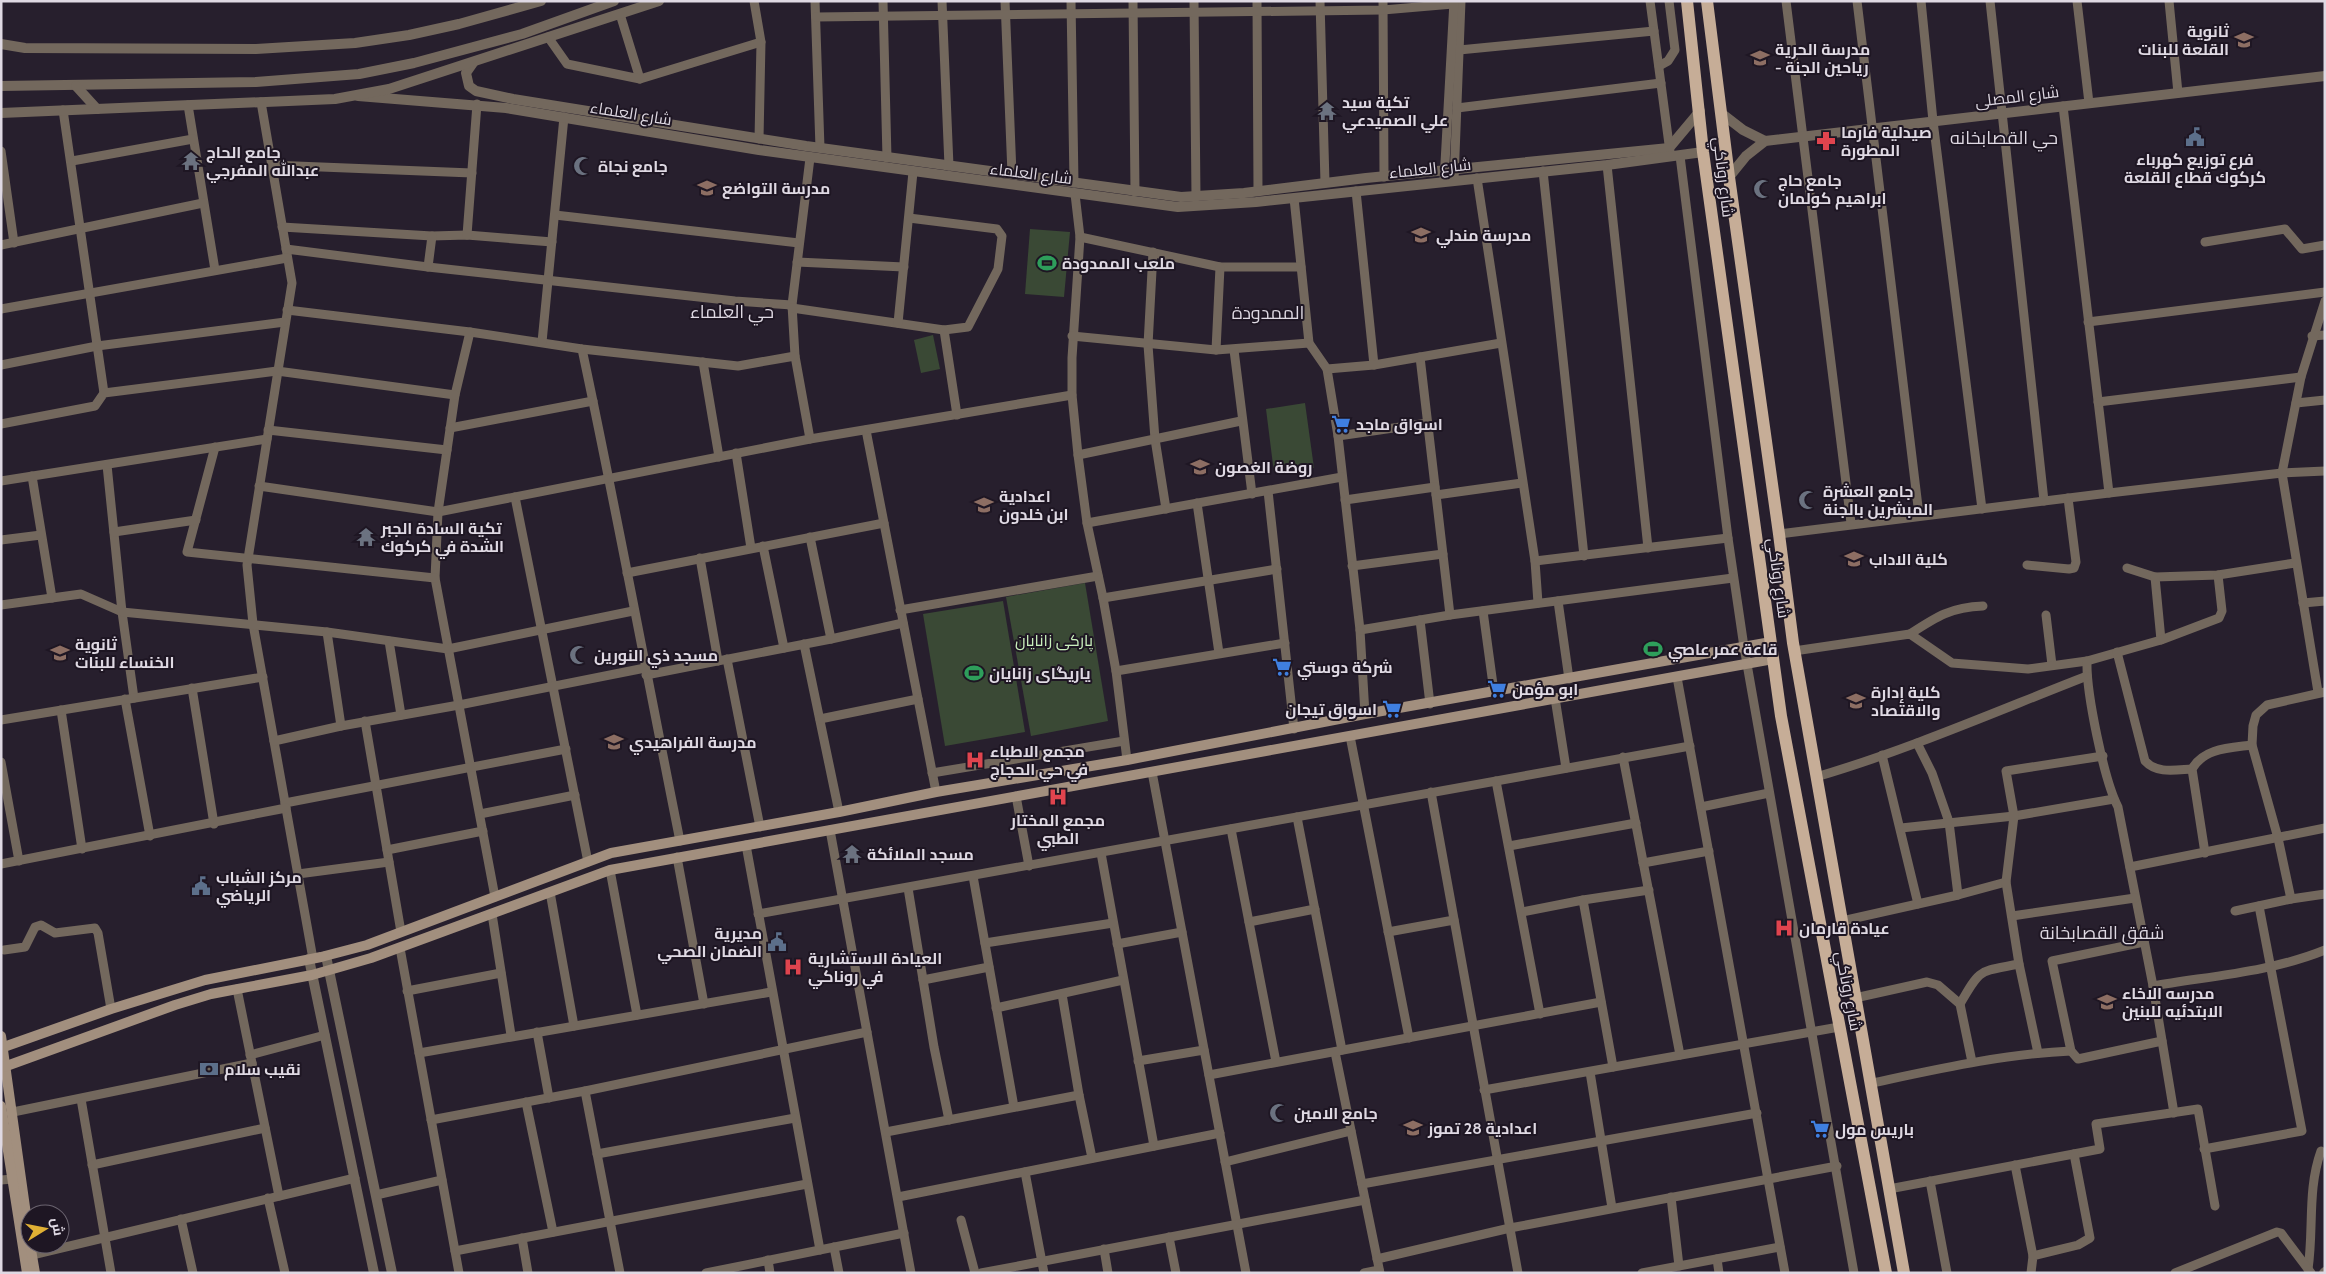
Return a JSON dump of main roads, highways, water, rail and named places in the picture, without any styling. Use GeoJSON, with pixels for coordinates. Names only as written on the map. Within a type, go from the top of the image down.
{"type":"FeatureCollection","features":[{"type":"Feature","properties":{"kind":"main road","name":"شارع روناكي"},"geometry":{"type":"LineString","coordinates":[[1687,1],[1703,152],[1781,716],[1886,1273]]}},
{"type":"Feature","properties":{"kind":"main road","name":"شارع روناكي"},"geometry":{"type":"LineString","coordinates":[[1707,1],[1729,178],[1780,534],[1794,651],[1872,1083],[1904,1273]]}},
{"type":"Feature","properties":{"kind":"main road"},"geometry":{"type":"LineString","coordinates":[[1745,452],[1767,448]]}},
{"type":"Feature","properties":{"kind":"main road"},"geometry":{"type":"LineString","coordinates":[[2,1048],[111,1009],[205,980],[367,946],[610,854],[839,812],[936,792],[1127,760],[1365,714],[1430,704],[1771,642]]}},
{"type":"Feature","properties":{"kind":"main road"},"geometry":{"type":"LineString","coordinates":[[3,1068],[175,1005],[237,989],[330,971],[400,948],[610,870],[1773,659]]}},
{"type":"Feature","properties":{"kind":"main road"},"geometry":{"type":"LineString","coordinates":[[1050,773],[1053,789]]}},
{"type":"Feature","properties":{"kind":"main road"},"geometry":{"type":"LineString","coordinates":[[1,1036],[3,1068],[13,1112],[25,1204]]}},
{"type":"Feature","properties":{"kind":"main road"},"geometry":{"type":"LineString","coordinates":[[1,1106],[27,1273]]}},
{"type":"Feature","properties":{"kind":"main road"},"geometry":{"type":"LineString","coordinates":[[1864,1157],[1883,1154]]}},
{"type":"Feature","properties":{"kind":"main road"},"geometry":{"type":"LineString","coordinates":[[32,1254],[35,1273]]}},
{"type":"Feature","properties":{"kind":"place","name":"ثانوية القلعة للبنات"},"geometry":{"type":"Point","coordinates":[2244,40]}},
{"type":"Feature","properties":{"kind":"place","name":"مدرسة الحرية - رياحين الجنة"},"geometry":{"type":"Point","coordinates":[1760,58]}},
{"type":"Feature","properties":{"kind":"place","name":"تكية سيد علي الصميدعي"},"geometry":{"type":"Point","coordinates":[1327,111]}},
{"type":"Feature","properties":{"kind":"place","name":"فرع توزيع كهرباء كركوك قطاع القلعة"},"geometry":{"type":"Point","coordinates":[2195,137]}},
{"type":"Feature","properties":{"kind":"place","name":"صيدلية فارما المطورة"},"geometry":{"type":"Point","coordinates":[1826,141]}},
{"type":"Feature","properties":{"kind":"place","name":"جامع الحاج عبدالله المفرجي"},"geometry":{"type":"Point","coordinates":[191,161]}},
{"type":"Feature","properties":{"kind":"place","name":"جامع نجاة"},"geometry":{"type":"Point","coordinates":[583,166]}},
{"type":"Feature","properties":{"kind":"place","name":"مدرسة التواضع"},"geometry":{"type":"Point","coordinates":[707,188]}},
{"type":"Feature","properties":{"kind":"place","name":"جامع حاج ابراهيم كولمان"},"geometry":{"type":"Point","coordinates":[1763,189]}},
{"type":"Feature","properties":{"kind":"place","name":"مدرسة مندلي"},"geometry":{"type":"Point","coordinates":[1421,235]}},
{"type":"Feature","properties":{"kind":"place","name":"ملعب الممدودة"},"geometry":{"type":"Point","coordinates":[1047,263]}},
{"type":"Feature","properties":{"kind":"place","name":"اسواق ماجد"},"geometry":{"type":"Point","coordinates":[1341,424]}},
{"type":"Feature","properties":{"kind":"place","name":"روضة الغصون"},"geometry":{"type":"Point","coordinates":[1200,467]}},
{"type":"Feature","properties":{"kind":"place","name":"جامع العشرة المبشرين بالجنة"},"geometry":{"type":"Point","coordinates":[1808,500]}},
{"type":"Feature","properties":{"kind":"place","name":"اعدادية ابن خلدون"},"geometry":{"type":"Point","coordinates":[984,505]}},
{"type":"Feature","properties":{"kind":"place","name":"تكية السادة الجبر الشدة في كركوك"},"geometry":{"type":"Point","coordinates":[366,537]}},
{"type":"Feature","properties":{"kind":"place","name":"كلية الاداب"},"geometry":{"type":"Point","coordinates":[1854,559]}},
{"type":"Feature","properties":{"kind":"place","name":"قاعة عمر عاصي"},"geometry":{"type":"Point","coordinates":[1653,649]}},
{"type":"Feature","properties":{"kind":"place","name":"ثانوية الخنساء للبنات"},"geometry":{"type":"Point","coordinates":[60,653]}},
{"type":"Feature","properties":{"kind":"place","name":"مسجد ذي النورين"},"geometry":{"type":"Point","coordinates":[579,655]}},
{"type":"Feature","properties":{"kind":"place","name":"شركة دوستي"},"geometry":{"type":"Point","coordinates":[1282,667]}},
{"type":"Feature","properties":{"kind":"place","name":"یاریگای زانایان"},"geometry":{"type":"Point","coordinates":[974,673]}},
{"type":"Feature","properties":{"kind":"place","name":"ابو مؤمن"},"geometry":{"type":"Point","coordinates":[1497,689]}},
{"type":"Feature","properties":{"kind":"place","name":"كلية إدارة والاقتصاد"},"geometry":{"type":"Point","coordinates":[1856,701]}},
{"type":"Feature","properties":{"kind":"place","name":"اسواق تيجان"},"geometry":{"type":"Point","coordinates":[1392,709]}},
{"type":"Feature","properties":{"kind":"place","name":"مدرسة الفراهيدي"},"geometry":{"type":"Point","coordinates":[614,742]}},
{"type":"Feature","properties":{"kind":"place","name":"مجمع الاطباء في حي الحجاج"},"geometry":{"type":"Point","coordinates":[975,760]}},
{"type":"Feature","properties":{"kind":"place","name":"مجمع المختار الطبي"},"geometry":{"type":"Point","coordinates":[1058,797]}},
{"type":"Feature","properties":{"kind":"place","name":"مسجد الملائكة"},"geometry":{"type":"Point","coordinates":[852,854]}},
{"type":"Feature","properties":{"kind":"place","name":"مركز الشباب الرياضي"},"geometry":{"type":"Point","coordinates":[201,886]}},
{"type":"Feature","properties":{"kind":"place","name":"عيادة قارمان"},"geometry":{"type":"Point","coordinates":[1784,928]}},
{"type":"Feature","properties":{"kind":"place","name":"مديرية الضمان الصحي"},"geometry":{"type":"Point","coordinates":[777,942]}},
{"type":"Feature","properties":{"kind":"place","name":"العيادة الاستشارية في روناكي"},"geometry":{"type":"Point","coordinates":[793,967]}},
{"type":"Feature","properties":{"kind":"place","name":"مدرسه الاخاء الابتدئيه للبنين"},"geometry":{"type":"Point","coordinates":[2107,1002]}},
{"type":"Feature","properties":{"kind":"place","name":"نقيب سلام"},"geometry":{"type":"Point","coordinates":[209,1069]}},
{"type":"Feature","properties":{"kind":"place","name":"جامع الامين"},"geometry":{"type":"Point","coordinates":[1279,1113]}},
{"type":"Feature","properties":{"kind":"place","name":"اعدادية 28 تموز"},"geometry":{"type":"Point","coordinates":[1413,1128]}},
{"type":"Feature","properties":{"kind":"place","name":"باريس مول"},"geometry":{"type":"Point","coordinates":[1820,1129]}},
{"type":"Feature","properties":{"kind":"district","name":"حي القصابخانه"},"geometry":{"type":"Point","coordinates":[2004,138]}},
{"type":"Feature","properties":{"kind":"district","name":"حي العلماء"},"geometry":{"type":"Point","coordinates":[732,312]}},
{"type":"Feature","properties":{"kind":"district","name":"الممدودة"},"geometry":{"type":"Point","coordinates":[1268,313]}},
{"type":"Feature","properties":{"kind":"district","name":"شقق القصابخانة"},"geometry":{"type":"Point","coordinates":[2102,933]}},
{"type":"Feature","properties":{"kind":"park label","name":"پارکی زانایان"},"geometry":{"type":"Point","coordinates":[1054,640]}}]}
